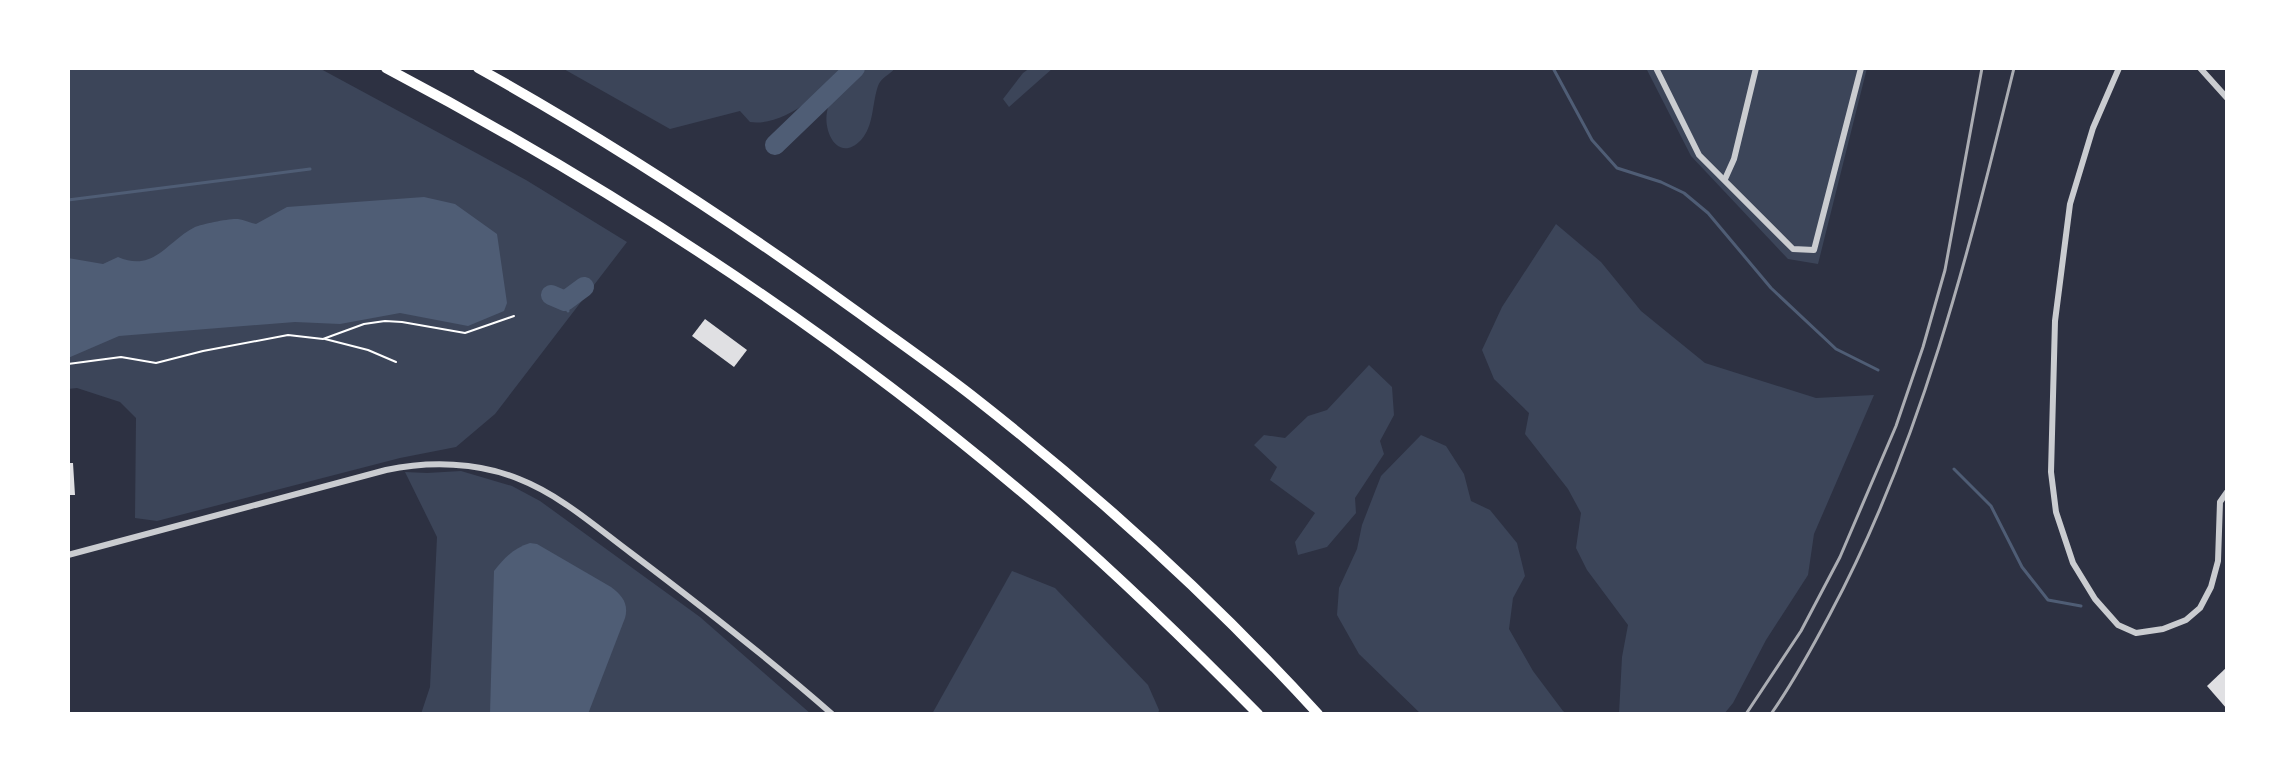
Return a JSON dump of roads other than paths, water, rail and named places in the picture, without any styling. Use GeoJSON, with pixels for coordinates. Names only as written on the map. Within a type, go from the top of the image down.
{"type":"FeatureCollection","features":[{"type":"Feature","properties":{"kind":"highway"},"geometry":{"type":"LineString","coordinates":[[386,68],[586,181],[775,304],[884,383],[1052,518],[1210,665],[1258,714]]}},
{"type":"Feature","properties":{"kind":"highway"},"geometry":{"type":"LineString","coordinates":[[478,68],[609,143],[768,248],[968,393],[1047,456],[1135,533],[1241,634],[1318,714]]}},
{"type":"Feature","properties":{"kind":"street"},"geometry":{"type":"LineString","coordinates":[[1656,68],[1699,155],[1793,249],[1814,250],[1861,68]]}},
{"type":"Feature","properties":{"kind":"street"},"geometry":{"type":"LineString","coordinates":[[1725,179],[1734,159],[1756,68]]}},
{"type":"Feature","properties":{"kind":"street"},"geometry":{"type":"LineString","coordinates":[[2119,68],[2093,128],[2070,204],[2055,321],[2051,472],[2056,512],[2073,563],[2095,599],[2118,625],[2136,633],[2163,629],[2186,620],[2200,608],[2215,574],[2220,502],[2227,492]]}},
{"type":"Feature","properties":{"kind":"street"},"geometry":{"type":"LineString","coordinates":[[2200,68],[2227,98]]}},
{"type":"Feature","properties":{"kind":"street"},"geometry":{"type":"LineString","coordinates":[[68,555],[386,470],[418,464],[475,468],[516,477],[564,504],[704,607],[832,714]]}},
{"type":"Feature","properties":{"kind":"waterway"},"geometry":{"type":"LineString","coordinates":[[775,145],[855,68]]}},
{"type":"Feature","properties":{"kind":"waterway"},"geometry":{"type":"LineString","coordinates":[[1553,68],[1592,140],[1617,168],[1684,193],[1708,213],[1771,288],[1836,349],[1878,370]]}},
{"type":"Feature","properties":{"kind":"waterway"},"geometry":{"type":"LineString","coordinates":[[68,200],[310,169]]}},
{"type":"Feature","properties":{"kind":"waterway"},"geometry":{"type":"LineString","coordinates":[[551,295],[565,301],[584,287]]}},
{"type":"Feature","properties":{"kind":"waterway"},"geometry":{"type":"LineString","coordinates":[[565,301],[568,311]]}},
{"type":"Feature","properties":{"kind":"waterway"},"geometry":{"type":"LineString","coordinates":[[1954,469],[1991,506],[2022,567],[2048,600],[2081,606]]}},
{"type":"Feature","properties":{"kind":"railway"},"geometry":{"type":"LineString","coordinates":[[1746,714],[1801,631],[1840,557],[1896,426],[1945,270],[1982,68]]}},
{"type":"Feature","properties":{"kind":"railway"},"geometry":{"type":"LineString","coordinates":[[1771,714],[1830,614],[1891,483],[1960,278],[2014,68]]}}]}
